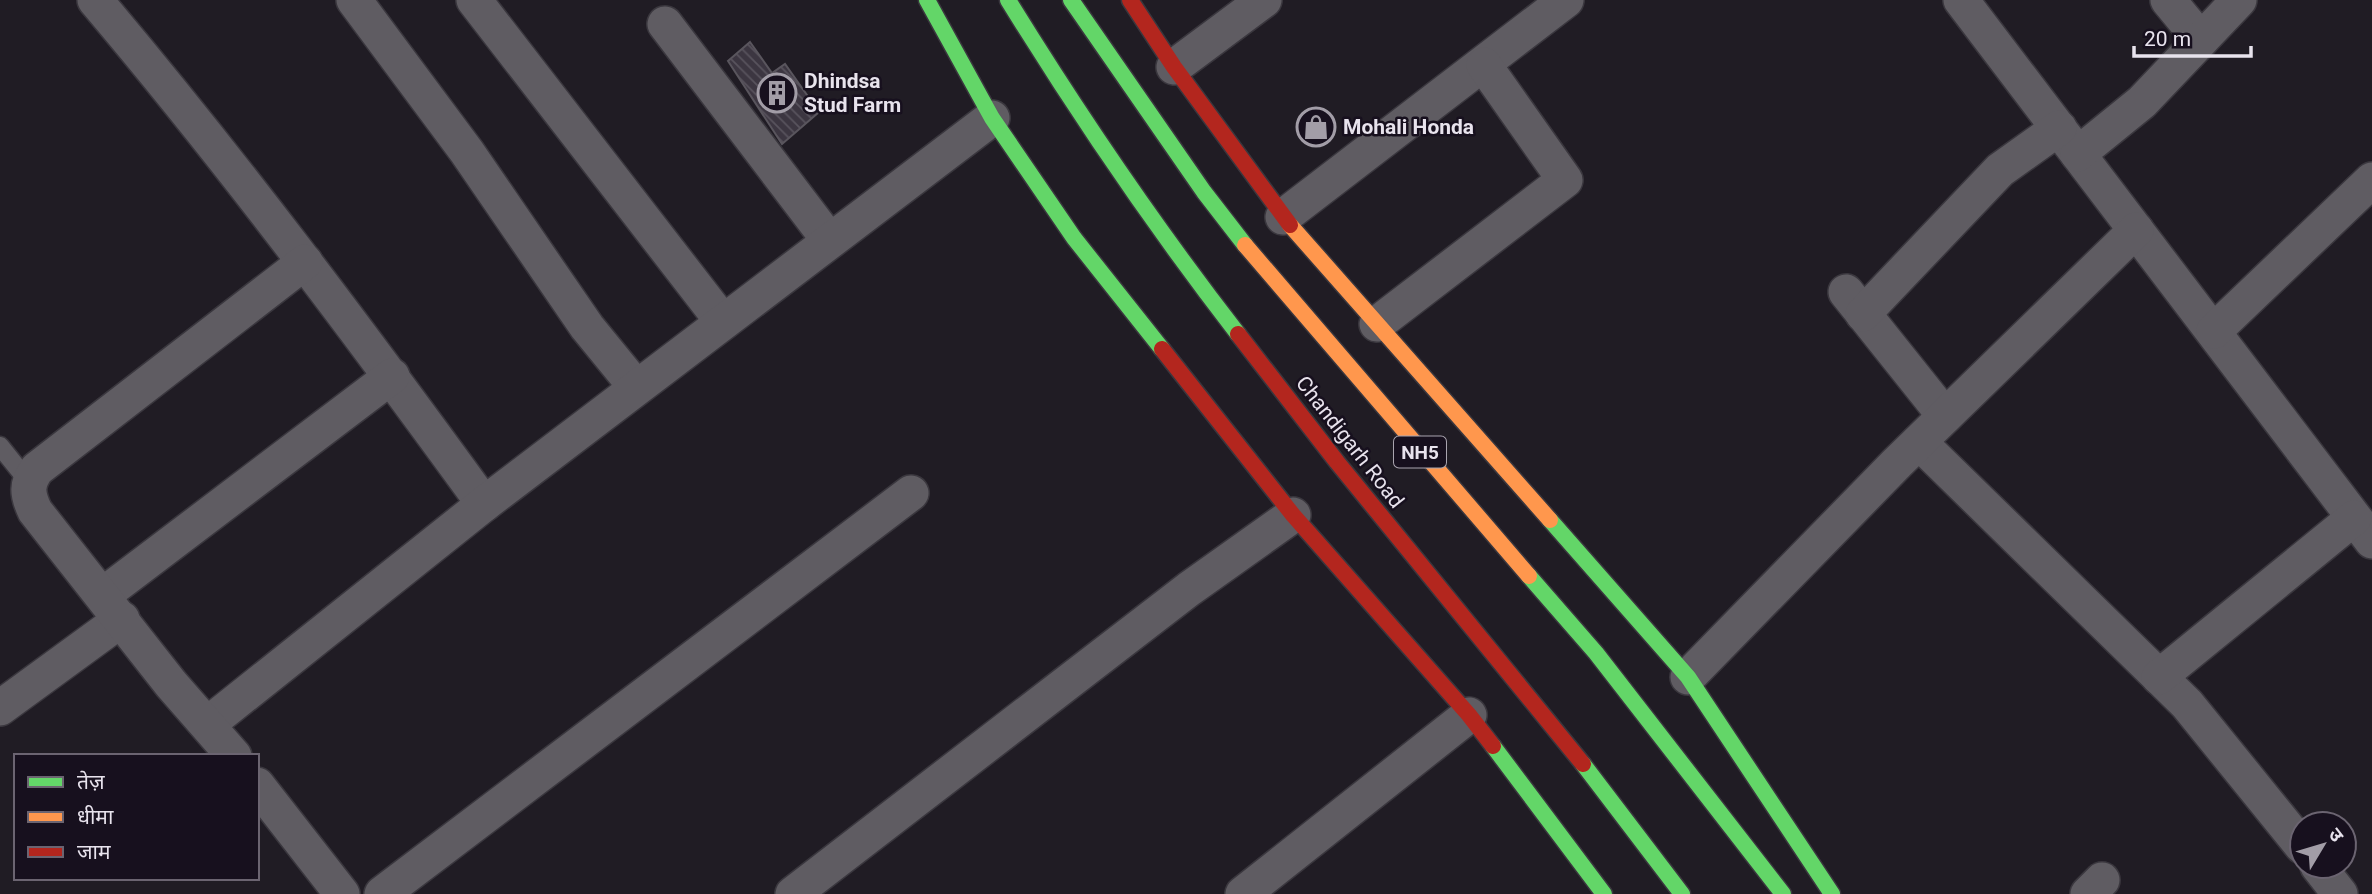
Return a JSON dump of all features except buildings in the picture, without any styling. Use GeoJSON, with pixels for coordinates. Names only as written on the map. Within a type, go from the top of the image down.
{"type":"FeatureCollection","features":[{"type":"Feature","properties":{"kind":"main road"},"geometry":{"type":"LineString","coordinates":[[927,0],[992,118],[1074,238],[1293,514],[1469,715],[1604,894]]}},
{"type":"Feature","properties":{"kind":"main road","name":"Chandigarh Road"},"geometry":{"type":"LineString","coordinates":[[1008,0],[1062,87],[1172,249],[1329,451],[1579,759],[1682,894]]}},
{"type":"Feature","properties":{"kind":"main road","name":"NH5"},"geometry":{"type":"LineString","coordinates":[[1071,0],[1204,192],[1276,284],[1596,653],[1783,894]]}},
{"type":"Feature","properties":{"kind":"main road"},"geometry":{"type":"LineString","coordinates":[[1130,0],[1174,67],[1283,217],[1688,677],[1832,894]]}},
{"type":"Feature","properties":{"kind":"street"},"geometry":{"type":"LineString","coordinates":[[95,0],[182,103],[392,376],[484,504]]}},
{"type":"Feature","properties":{"kind":"street"},"geometry":{"type":"LineString","coordinates":[[354,0],[467,152],[587,327],[636,387]]}},
{"type":"Feature","properties":{"kind":"street"},"geometry":{"type":"LineString","coordinates":[[474,0],[679,270],[723,322]]}},
{"type":"Feature","properties":{"kind":"street"},"geometry":{"type":"LineString","coordinates":[[1174,67],[1264,0]]}},
{"type":"Feature","properties":{"kind":"street"},"geometry":{"type":"LineString","coordinates":[[1283,217],[1566,0]]}},
{"type":"Feature","properties":{"kind":"street"},"geometry":{"type":"LineString","coordinates":[[1961,0],[2363,529],[2160,677]]}},
{"type":"Feature","properties":{"kind":"street"},"geometry":{"type":"LineString","coordinates":[[2168,0],[2201,40]]}},
{"type":"Feature","properties":{"kind":"street"},"geometry":{"type":"LineString","coordinates":[[1945,416],[1855,303],[2000,170],[2069,141],[2142,102],[2239,0]]}},
{"type":"Feature","properties":{"kind":"street"},"geometry":{"type":"LineString","coordinates":[[665,24],[829,240]]}},
{"type":"Feature","properties":{"kind":"street"},"geometry":{"type":"LineString","coordinates":[[1377,324],[1565,180],[1484,65]]}},
{"type":"Feature","properties":{"kind":"street"},"geometry":{"type":"LineString","coordinates":[[208,724],[484,504],[992,118]]}},
{"type":"Feature","properties":{"kind":"street"},"geometry":{"type":"LineString","coordinates":[[2214,331],[2372,180]]}},
{"type":"Feature","properties":{"kind":"street"},"geometry":{"type":"LineString","coordinates":[[1688,677],[1945,416],[2136,230]]}},
{"type":"Feature","properties":{"kind":"street"},"geometry":{"type":"LineString","coordinates":[[232,754],[171,684],[35,511],[28,496],[28,481],[37,468],[304,262]]}},
{"type":"Feature","properties":{"kind":"street"},"geometry":{"type":"LineString","coordinates":[[0,708],[113,608],[392,376]]}},
{"type":"Feature","properties":{"kind":"street"},"geometry":{"type":"LineString","coordinates":[[1919,442],[2187,704],[2288,829]]}},
{"type":"Feature","properties":{"kind":"street"},"geometry":{"type":"LineString","coordinates":[[382,894],[911,493]]}},
{"type":"Feature","properties":{"kind":"street"},"geometry":{"type":"LineString","coordinates":[[793,894],[1189,589],[1293,514]]}},
{"type":"Feature","properties":{"kind":"street"},"geometry":{"type":"LineString","coordinates":[[1243,894],[1469,715]]}},
{"type":"Feature","properties":{"kind":"street"},"geometry":{"type":"LineString","coordinates":[[259,788],[342,894]]}},
{"type":"Feature","properties":{"kind":"street"},"geometry":{"type":"LineString","coordinates":[[2329,880],[2340,894]]}},
{"type":"Feature","properties":{"kind":"lane"},"geometry":{"type":"LineString","coordinates":[[0,446],[28,481]]}},
{"type":"Feature","properties":{"kind":"traffic: fast"},"geometry":{"type":"LineString","coordinates":[[927,0],[992,118],[1074,238],[1162,349]]}},
{"type":"Feature","properties":{"kind":"traffic: fast"},"geometry":{"type":"LineString","coordinates":[[1008,0],[1119,170],[1238,334]]}},
{"type":"Feature","properties":{"kind":"traffic: fast"},"geometry":{"type":"LineString","coordinates":[[1071,0],[1204,192],[1245,245]]}},
{"type":"Feature","properties":{"kind":"traffic: fast"},"geometry":{"type":"LineString","coordinates":[[1550,520],[1688,677],[1832,894]]}},
{"type":"Feature","properties":{"kind":"traffic: fast"},"geometry":{"type":"LineString","coordinates":[[1529,576],[1596,653],[1783,894]]}},
{"type":"Feature","properties":{"kind":"traffic: fast"},"geometry":{"type":"LineString","coordinates":[[1493,746],[1604,894]]}},
{"type":"Feature","properties":{"kind":"traffic: fast"},"geometry":{"type":"LineString","coordinates":[[1583,764],[1682,894]]}},
{"type":"Feature","properties":{"kind":"traffic: slow"},"geometry":{"type":"LineString","coordinates":[[1290,225],[1550,520]]}},
{"type":"Feature","properties":{"kind":"traffic: slow"},"geometry":{"type":"LineString","coordinates":[[1245,245],[1529,576]]}},
{"type":"Feature","properties":{"kind":"traffic: jam"},"geometry":{"type":"LineString","coordinates":[[1130,0],[1174,67],[1290,225]]}},
{"type":"Feature","properties":{"kind":"traffic: jam"},"geometry":{"type":"LineString","coordinates":[[1238,334],[1337,462],[1583,764]]}},
{"type":"Feature","properties":{"kind":"traffic: jam"},"geometry":{"type":"LineString","coordinates":[[1162,349],[1293,515],[1469,715],[1493,746]]}},
{"type":"Feature","properties":{"kind":"place","name":"Dhindsa Stud Farm"},"geometry":{"type":"Point","coordinates":[777,93]}},
{"type":"Feature","properties":{"kind":"place","name":"Mohali Honda"},"geometry":{"type":"Point","coordinates":[1316,127]}}]}
